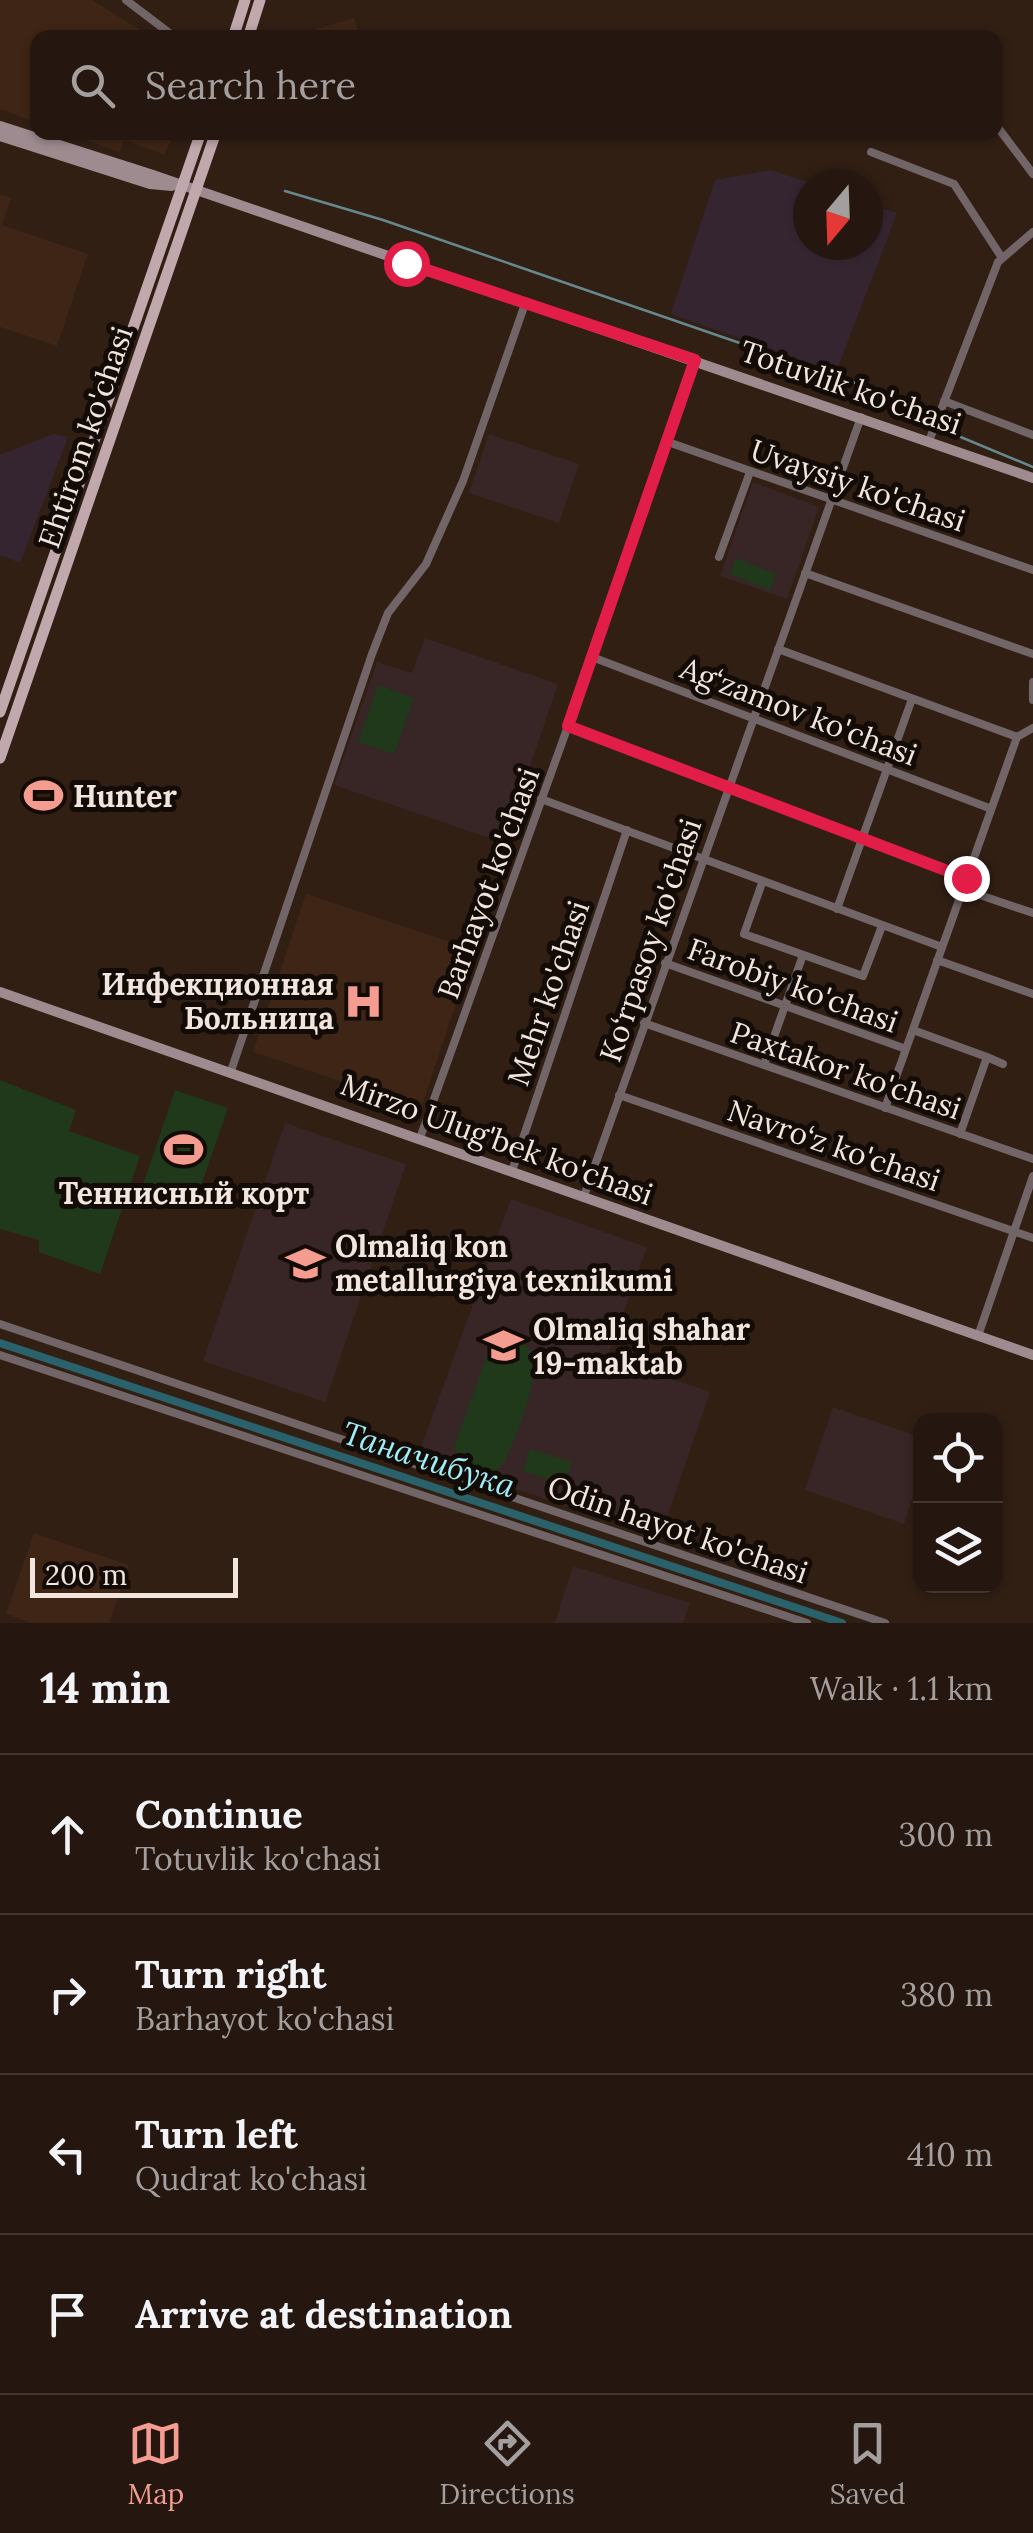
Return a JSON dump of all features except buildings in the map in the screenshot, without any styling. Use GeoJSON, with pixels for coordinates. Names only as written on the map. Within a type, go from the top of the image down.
{"type":"FeatureCollection","features":[{"type":"Feature","properties":{"kind":"main road"},"geometry":{"type":"LineString","coordinates":[[236,30],[245,0]]}},
{"type":"Feature","properties":{"kind":"main road"},"geometry":{"type":"LineString","coordinates":[[251,30],[260,0]]}},
{"type":"Feature","properties":{"kind":"main road"},"geometry":{"type":"LineString","coordinates":[[0,126],[30,136]]}},
{"type":"Feature","properties":{"kind":"main road"},"geometry":{"type":"LineString","coordinates":[[0,136],[150,184],[183,188]]}},
{"type":"Feature","properties":{"kind":"main road"},"geometry":{"type":"LineString","coordinates":[[41,140],[183,188]]}},
{"type":"Feature","properties":{"kind":"main road","name":"Ehtirom ko'chasi"},"geometry":{"type":"LineString","coordinates":[[0,712],[198,140]]}},
{"type":"Feature","properties":{"kind":"main road","name":"Ehtirom ko'chasi"},"geometry":{"type":"LineString","coordinates":[[0,758],[213,140]]}},
{"type":"Feature","properties":{"kind":"main road","name":"Totuvlik ko'chasi"},"geometry":{"type":"LineString","coordinates":[[183,188],[1033,478]]}},
{"type":"Feature","properties":{"kind":"main road","name":"Mirzo Ulug'bek ko'chasi"},"geometry":{"type":"LineString","coordinates":[[0,992],[1033,1355]]}},
{"type":"Feature","properties":{"kind":"street"},"geometry":{"type":"LineString","coordinates":[[126,0],[165,30]]}},
{"type":"Feature","properties":{"kind":"street"},"geometry":{"type":"LineString","coordinates":[[1003,134],[1033,174]]}},
{"type":"Feature","properties":{"kind":"street"},"geometry":{"type":"LineString","coordinates":[[871,152],[954,184],[1002,258]]}},
{"type":"Feature","properties":{"kind":"street"},"geometry":{"type":"LineString","coordinates":[[930,441],[998,262],[1033,232]]}},
{"type":"Feature","properties":{"kind":"street"},"geometry":{"type":"LineString","coordinates":[[232,1071],[372,654],[388,614],[426,564],[462,480],[525,304]]}},
{"type":"Feature","properties":{"kind":"street","name":"Barhayot ko'chasi"},"geometry":{"type":"LineString","coordinates":[[420,1138],[695,360]]}},
{"type":"Feature","properties":{"kind":"street"},"geometry":{"type":"LineString","coordinates":[[944,404],[1033,435]]}},
{"type":"Feature","properties":{"kind":"street","name":"Ko‘rpasoy ko'chasi"},"geometry":{"type":"LineString","coordinates":[[584,1196],[860,417]]}},
{"type":"Feature","properties":{"kind":"street","name":"Uvaysiy ko'chasi"},"geometry":{"type":"LineString","coordinates":[[668,442],[1033,570]]}},
{"type":"Feature","properties":{"kind":"street"},"geometry":{"type":"LineString","coordinates":[[719,557],[750,472]]}},
{"type":"Feature","properties":{"kind":"street"},"geometry":{"type":"LineString","coordinates":[[805,573],[1033,654]]}},
{"type":"Feature","properties":{"kind":"street"},"geometry":{"type":"LineString","coordinates":[[778,649],[1017,737]]}},
{"type":"Feature","properties":{"kind":"street","name":"Ag‘zamov ko'chasi"},"geometry":{"type":"LineString","coordinates":[[592,657],[989,808]]}},
{"type":"Feature","properties":{"kind":"street"},"geometry":{"type":"LineString","coordinates":[[1033,682],[1033,700]]}},
{"type":"Feature","properties":{"kind":"street"},"geometry":{"type":"LineString","coordinates":[[836,909],[912,699]]}},
{"type":"Feature","properties":{"kind":"street"},"geometry":{"type":"LineString","coordinates":[[568,726],[966,878]]}},
{"type":"Feature","properties":{"kind":"street"},"geometry":{"type":"LineString","coordinates":[[885,1108],[989,808],[1017,737],[1033,728]]}},
{"type":"Feature","properties":{"kind":"street"},"geometry":{"type":"LineString","coordinates":[[542,799],[942,948]]}},
{"type":"Feature","properties":{"kind":"street","name":"Mehr ko'chasi"},"geometry":{"type":"LineString","coordinates":[[512,1171],[627,830]]}},
{"type":"Feature","properties":{"kind":"street"},"geometry":{"type":"LineString","coordinates":[[762,883],[744,934],[802,955],[864,976],[882,926]]}},
{"type":"Feature","properties":{"kind":"street"},"geometry":{"type":"LineString","coordinates":[[962,888],[1033,913]]}},
{"type":"Feature","properties":{"kind":"street"},"geometry":{"type":"LineString","coordinates":[[764,1065],[802,955]]}},
{"type":"Feature","properties":{"kind":"street"},"geometry":{"type":"LineString","coordinates":[[937,960],[1033,994]]}},
{"type":"Feature","properties":{"kind":"street","name":"Farobiy ko'chasi"},"geometry":{"type":"LineString","coordinates":[[665,963],[906,1049]]}},
{"type":"Feature","properties":{"kind":"street","name":"Paxtakor ko'chasi"},"geometry":{"type":"LineString","coordinates":[[644,1023],[1033,1159]]}},
{"type":"Feature","properties":{"kind":"street"},"geometry":{"type":"LineString","coordinates":[[912,1030],[1003,1064]]}},
{"type":"Feature","properties":{"kind":"street"},"geometry":{"type":"LineString","coordinates":[[960,1134],[986,1058]]}},
{"type":"Feature","properties":{"kind":"street","name":"Navro‘z ko'chasi"},"geometry":{"type":"LineString","coordinates":[[620,1095],[1033,1238]]}},
{"type":"Feature","properties":{"kind":"street"},"geometry":{"type":"LineString","coordinates":[[978,1336],[1033,1176]]}},
{"type":"Feature","properties":{"kind":"street","name":"Odin hayot ko'chasi"},"geometry":{"type":"LineString","coordinates":[[0,1324],[886,1623]]}},
{"type":"Feature","properties":{"kind":"street","name":"Odin hayot ko'chasi"},"geometry":{"type":"LineString","coordinates":[[0,1355],[807,1623]]}},
{"type":"Feature","properties":{"kind":"shaded area"},"geometry":{"type":"Polygon","coordinates":[[[0,0],[92,0],[140,30],[30,30],[30,120],[0,109],[0,0]]]}},
{"type":"Feature","properties":{"kind":"shaded area"},"geometry":{"type":"Polygon","coordinates":[[[354,18],[358,30],[313,30],[354,18]]]}},
{"type":"Feature","properties":{"kind":"shaded area"},"geometry":{"type":"Polygon","coordinates":[[[85,140],[124,140],[120,152],[85,140]]]}},
{"type":"Feature","properties":{"kind":"shaded area"},"geometry":{"type":"Polygon","coordinates":[[[124,140],[171,140],[164,154],[124,140]]]}},
{"type":"Feature","properties":{"kind":"shaded area"},"geometry":{"type":"Polygon","coordinates":[[[771,170],[793,177],[793,260],[879,260],[836,372],[671,314],[715,180],[771,170]]]}},
{"type":"Feature","properties":{"kind":"shaded area"},"geometry":{"type":"Polygon","coordinates":[[[0,194],[11,198],[2,225],[88,254],[57,346],[0,327],[0,194]]]}},
{"type":"Feature","properties":{"kind":"shaded area"},"geometry":{"type":"Polygon","coordinates":[[[883,208],[897,213],[883,249],[883,208]]]}},
{"type":"Feature","properties":{"kind":"shaded area"},"geometry":{"type":"Polygon","coordinates":[[[53,434],[68,437],[20,563],[0,555],[0,455],[53,434]]]}},
{"type":"Feature","properties":{"kind":"shaded area"},"geometry":{"type":"Polygon","coordinates":[[[489,434],[579,464],[559,523],[469,493],[489,434]]]}},
{"type":"Feature","properties":{"kind":"shaded area"},"geometry":{"type":"Polygon","coordinates":[[[753,482],[819,507],[787,599],[720,576],[753,482]]]}},
{"type":"Feature","properties":{"kind":"shaded area"},"geometry":{"type":"Polygon","coordinates":[[[425,638],[558,684],[504,843],[334,785],[377,662],[412,673],[425,638]]]}},
{"type":"Feature","properties":{"kind":"shaded area","name":"Инфекционная Больница"},"geometry":{"type":"Polygon","coordinates":[[[306,894],[474,950],[421,1108],[253,1052],[306,894]]]}},
{"type":"Feature","properties":{"kind":"shaded area","name":"Olmaliq kon metallurgiya texnikumi"},"geometry":{"type":"Polygon","coordinates":[[[285,1123],[406,1164],[325,1402],[203,1361],[285,1123]]]}},
{"type":"Feature","properties":{"kind":"shaded area"},"geometry":{"type":"Polygon","coordinates":[[[511,1199],[647,1247],[608,1356],[710,1392],[660,1538],[418,1456],[511,1199]]]}},
{"type":"Feature","properties":{"kind":"shaded area"},"geometry":{"type":"Polygon","coordinates":[[[833,1407],[913,1435],[913,1496],[904,1524],[805,1490],[833,1407]]]}},
{"type":"Feature","properties":{"kind":"shaded area"},"geometry":{"type":"Polygon","coordinates":[[[34,1533],[129,1565],[109,1623],[32,1623],[6,1614],[34,1533]]]}},
{"type":"Feature","properties":{"kind":"shaded area"},"geometry":{"type":"Polygon","coordinates":[[[573,1566],[690,1603],[683,1623],[555,1623],[573,1566]]]}},
{"type":"Feature","properties":{"kind":"green space"},"geometry":{"type":"Polygon","coordinates":[[[736,558],[776,574],[770,590],[730,574],[736,558]]]}},
{"type":"Feature","properties":{"kind":"green space"},"geometry":{"type":"Polygon","coordinates":[[[378,685],[414,698],[394,754],[358,742],[378,685]]]}},
{"type":"Feature","properties":{"kind":"green space"},"geometry":{"type":"Polygon","coordinates":[[[0,1080],[76,1110],[69,1131],[140,1156],[100,1274],[39,1252],[39,1240],[0,1229],[0,1080]]]}},
{"type":"Feature","properties":{"kind":"green space","name":"Теннисный корт"},"geometry":{"type":"Polygon","coordinates":[[[175,1090],[228,1108],[193,1209],[141,1191],[175,1090]]]}},
{"type":"Feature","properties":{"kind":"green space"},"geometry":{"type":"Polygon","coordinates":[[[513,1339],[527,1346],[535,1360],[524,1413],[502,1465],[487,1475],[471,1473],[459,1461],[455,1444],[489,1349],[513,1339]]]}},
{"type":"Feature","properties":{"kind":"green space"},"geometry":{"type":"Polygon","coordinates":[[[530,1449],[572,1462],[565,1484],[523,1471],[530,1449]]]}},
{"type":"Feature","properties":{"kind":"waterway"},"geometry":{"type":"LineString","coordinates":[[285,191],[383,220],[937,411]]}},
{"type":"Feature","properties":{"kind":"waterway"},"geometry":{"type":"LineString","coordinates":[[944,415],[951,433],[1033,467]]}},
{"type":"Feature","properties":{"kind":"waterway","name":"Таначибука"},"geometry":{"type":"LineString","coordinates":[[0,1343],[842,1623]]}},
{"type":"Feature","properties":{"kind":"place","name":"Hunter"},"geometry":{"type":"Point","coordinates":[43,796]}},
{"type":"Feature","properties":{"kind":"place","name":"Инфекционная Больница"},"geometry":{"type":"Point","coordinates":[364,1001]}},
{"type":"Feature","properties":{"kind":"place","name":"Теннисный корт"},"geometry":{"type":"Point","coordinates":[184,1149]}},
{"type":"Feature","properties":{"kind":"place","name":"Olmaliq kon metallurgiya texnikumi"},"geometry":{"type":"Point","coordinates":[305,1263]}},
{"type":"Feature","properties":{"kind":"place","name":"Olmaliq shahar 19-maktab"},"geometry":{"type":"Point","coordinates":[503,1346]}},
{"type":"Feature","properties":{"kind":"route"},"geometry":{"type":"LineString","coordinates":[[406,263],[695,360],[568,726],[966,878]]}}]}
